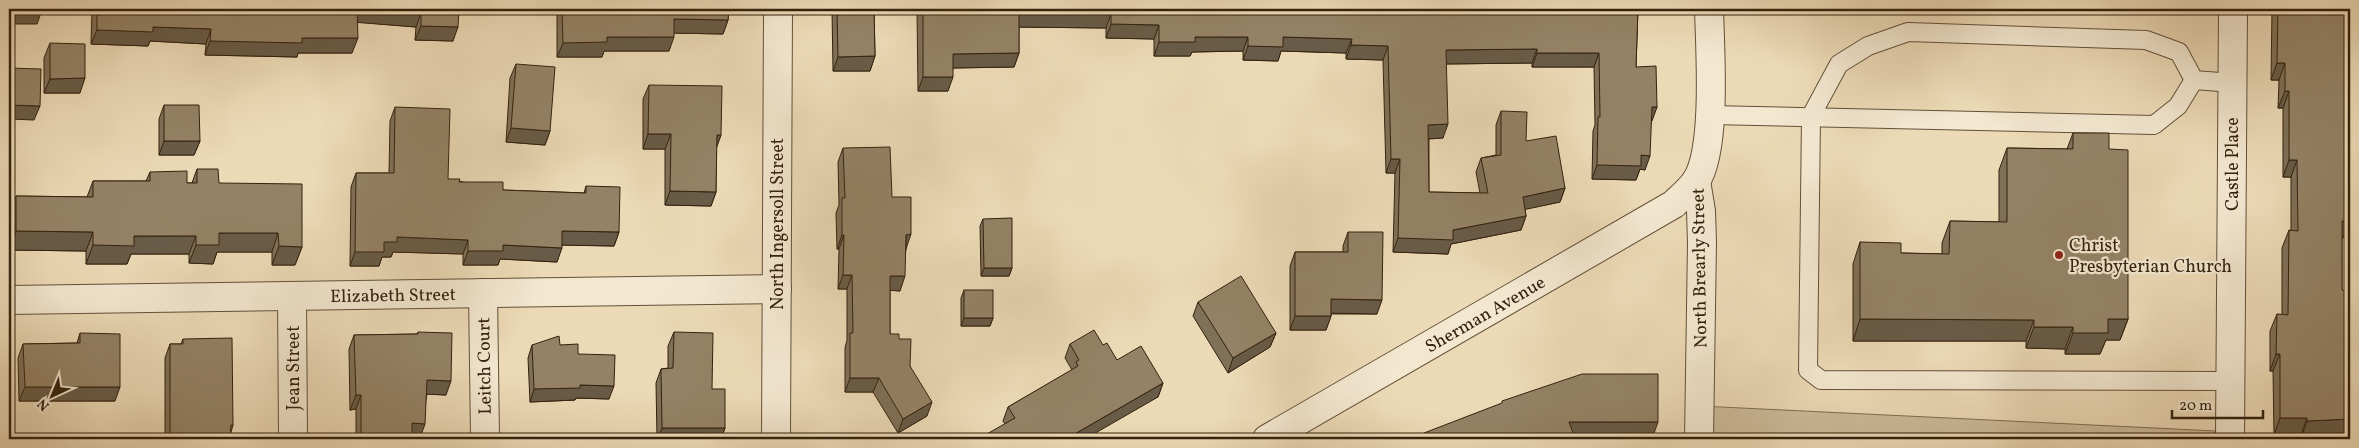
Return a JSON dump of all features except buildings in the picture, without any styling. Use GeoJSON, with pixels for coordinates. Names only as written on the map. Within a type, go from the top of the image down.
{"type":"FeatureCollection","features":[{"type":"Feature","properties":{"kind":"street","name":"North Ingersoll Street"},"geometry":{"type":"LineString","coordinates":[[776,439],[778,9]]}},
{"type":"Feature","properties":{"kind":"street","name":"North Brearly Street"},"geometry":{"type":"LineString","coordinates":[[1699,439],[1702,242],[1701,211],[1696,181],[1704,164],[1710,115],[1709,9]]}},
{"type":"Feature","properties":{"kind":"street","name":"Castle Place"},"geometry":{"type":"LineString","coordinates":[[2230,439],[2234,9]]}},
{"type":"Feature","properties":{"kind":"street","name":"Sherman Avenue"},"geometry":{"type":"LineString","coordinates":[[1268,439],[1667,210],[1696,181]]}},
{"type":"Feature","properties":{"kind":"street","name":"Elizabeth Street"},"geometry":{"type":"LineString","coordinates":[[9,300],[778,289]]}},
{"type":"Feature","properties":{"kind":"street","name":"Leitch Court"},"geometry":{"type":"LineString","coordinates":[[483,293],[485,439]]}},
{"type":"Feature","properties":{"kind":"street","name":"Jean Street"},"geometry":{"type":"LineString","coordinates":[[292,296],[293,439]]}},
{"type":"Feature","properties":{"kind":"lane"},"geometry":{"type":"LineString","coordinates":[[2194,80],[2179,52],[2146,40],[1908,32],[1868,46],[1839,64],[1811,116],[1808,370],[1821,380],[2231,381]]}},
{"type":"Feature","properties":{"kind":"lane"},"geometry":{"type":"LineString","coordinates":[[1710,115],[2154,124],[2178,106],[2194,80]]}},
{"type":"Feature","properties":{"kind":"lane"},"geometry":{"type":"LineString","coordinates":[[2194,80],[2233,83]]}},
{"type":"Feature","properties":{"kind":"shaded area"},"geometry":{"type":"Polygon","coordinates":[[[1700,406],[2216,431],[2215,439],[1699,439],[1700,406]]]}},
{"type":"Feature","properties":{"kind":"place","name":"Christ Presbyterian Church"},"geometry":{"type":"Point","coordinates":[2059,255]}}]}
